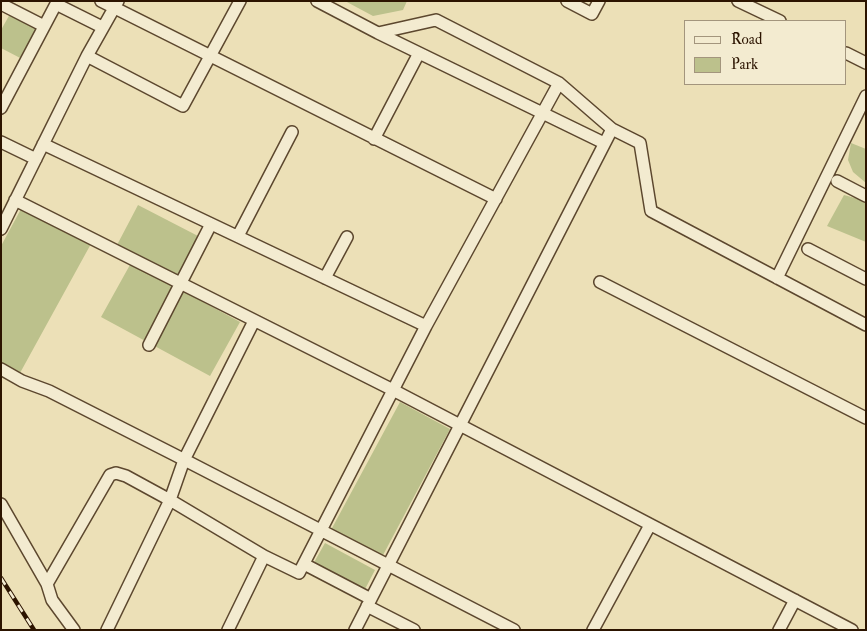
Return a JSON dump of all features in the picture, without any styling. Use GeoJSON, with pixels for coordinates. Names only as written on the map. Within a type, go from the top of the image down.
{"type":"FeatureCollection","features":[{"type":"Feature","properties":{"kind":"lane"},"geometry":{"type":"LineString","coordinates":[[101,1],[116,5],[211,56],[496,199]]}},
{"type":"Feature","properties":{"kind":"lane"},"geometry":{"type":"LineString","coordinates":[[87,56],[183,106],[240,1]]}},
{"type":"Feature","properties":{"kind":"lane"},"geometry":{"type":"LineString","coordinates":[[317,1],[378,33],[604,143]]}},
{"type":"Feature","properties":{"kind":"lane"},"geometry":{"type":"LineString","coordinates":[[573,2],[592,14],[599,1]]}},
{"type":"Feature","properties":{"kind":"lane"},"geometry":{"type":"LineString","coordinates":[[738,1],[778,20]]}},
{"type":"Feature","properties":{"kind":"lane"},"geometry":{"type":"LineString","coordinates":[[1,4],[44,26]]}},
{"type":"Feature","properties":{"kind":"lane"},"geometry":{"type":"LineString","coordinates":[[1,108],[56,4],[102,27]]}},
{"type":"Feature","properties":{"kind":"lane"},"geometry":{"type":"LineString","coordinates":[[1,229],[87,56],[116,5]]}},
{"type":"Feature","properties":{"kind":"lane"},"geometry":{"type":"LineString","coordinates":[[378,33],[436,20],[559,83],[612,129],[640,143],[651,211],[866,325]]}},
{"type":"Feature","properties":{"kind":"lane"},"geometry":{"type":"LineString","coordinates":[[374,138],[419,53]]}},
{"type":"Feature","properties":{"kind":"lane"},"geometry":{"type":"LineString","coordinates":[[847,54],[866,63]]}},
{"type":"Feature","properties":{"kind":"lane"},"geometry":{"type":"LineString","coordinates":[[47,584],[110,475],[116,473],[126,476],[170,500],[264,556],[299,573],[426,326],[559,83]]}},
{"type":"Feature","properties":{"kind":"lane"},"geometry":{"type":"LineString","coordinates":[[777,278],[866,96]]}},
{"type":"Feature","properties":{"kind":"lane"},"geometry":{"type":"LineString","coordinates":[[355,630],[612,129]]}},
{"type":"Feature","properties":{"kind":"lane"},"geometry":{"type":"LineString","coordinates":[[238,236],[292,132]]}},
{"type":"Feature","properties":{"kind":"lane"},"geometry":{"type":"LineString","coordinates":[[1,142],[36,159]]}},
{"type":"Feature","properties":{"kind":"lane"},"geometry":{"type":"LineString","coordinates":[[43,144],[426,326]]}},
{"type":"Feature","properties":{"kind":"lane"},"geometry":{"type":"LineString","coordinates":[[837,181],[866,196]]}},
{"type":"Feature","properties":{"kind":"lane"},"geometry":{"type":"LineString","coordinates":[[16,200],[393,390],[852,630]]}},
{"type":"Feature","properties":{"kind":"lane"},"geometry":{"type":"LineString","coordinates":[[149,345],[211,224]]}},
{"type":"Feature","properties":{"kind":"lane"},"geometry":{"type":"LineString","coordinates":[[325,278],[346,237]]}},
{"type":"Feature","properties":{"kind":"lane"},"geometry":{"type":"LineString","coordinates":[[808,249],[866,279]]}},
{"type":"Feature","properties":{"kind":"lane"},"geometry":{"type":"LineString","coordinates":[[600,282],[866,418]]}},
{"type":"Feature","properties":{"kind":"lane"},"geometry":{"type":"LineString","coordinates":[[107,630],[170,500],[184,460],[254,321]]}},
{"type":"Feature","properties":{"kind":"lane"},"geometry":{"type":"LineString","coordinates":[[1,369],[321,529],[388,566],[514,630]]}},
{"type":"Feature","properties":{"kind":"lane"},"geometry":{"type":"LineString","coordinates":[[1,504],[47,584],[52,600],[74,630]]}},
{"type":"Feature","properties":{"kind":"lane"},"geometry":{"type":"LineString","coordinates":[[594,630],[650,525]]}},
{"type":"Feature","properties":{"kind":"lane"},"geometry":{"type":"LineString","coordinates":[[228,630],[264,556]]}},
{"type":"Feature","properties":{"kind":"lane"},"geometry":{"type":"LineString","coordinates":[[304,564],[414,630]]}},
{"type":"Feature","properties":{"kind":"lane"},"geometry":{"type":"LineString","coordinates":[[780,630],[795,600]]}},
{"type":"Feature","properties":{"kind":"green space"},"geometry":{"type":"Polygon","coordinates":[[[345,1],[407,1],[403,10],[373,16],[345,1]]]}},
{"type":"Feature","properties":{"kind":"green space"},"geometry":{"type":"Polygon","coordinates":[[[10,14],[39,30],[24,60],[1,48],[1,30],[10,14]]]}},
{"type":"Feature","properties":{"kind":"green space"},"geometry":{"type":"Polygon","coordinates":[[[851,143],[866,149],[866,183],[853,172],[848,160],[851,143]]]}},
{"type":"Feature","properties":{"kind":"green space"},"geometry":{"type":"Polygon","coordinates":[[[844,195],[866,201],[866,242],[827,226],[844,195]]]}},
{"type":"Feature","properties":{"kind":"green space"},"geometry":{"type":"Polygon","coordinates":[[[138,205],[198,236],[177,277],[117,245],[138,205]]]}},
{"type":"Feature","properties":{"kind":"green space"},"geometry":{"type":"Polygon","coordinates":[[[21,209],[92,242],[20,373],[1,362],[1,246],[21,209]]]}},
{"type":"Feature","properties":{"kind":"green space"},"geometry":{"type":"Polygon","coordinates":[[[131,263],[240,322],[210,376],[101,317],[131,263]]]}},
{"type":"Feature","properties":{"kind":"green space"},"geometry":{"type":"Polygon","coordinates":[[[400,402],[450,429],[382,557],[331,530],[400,402]]]}},
{"type":"Feature","properties":{"kind":"green space"},"geometry":{"type":"Polygon","coordinates":[[[325,543],[375,570],[363,593],[312,566],[325,543]]]}},
{"type":"Feature","properties":{"kind":"railway"},"geometry":{"type":"LineString","coordinates":[[1,578],[34,630]]}}]}
